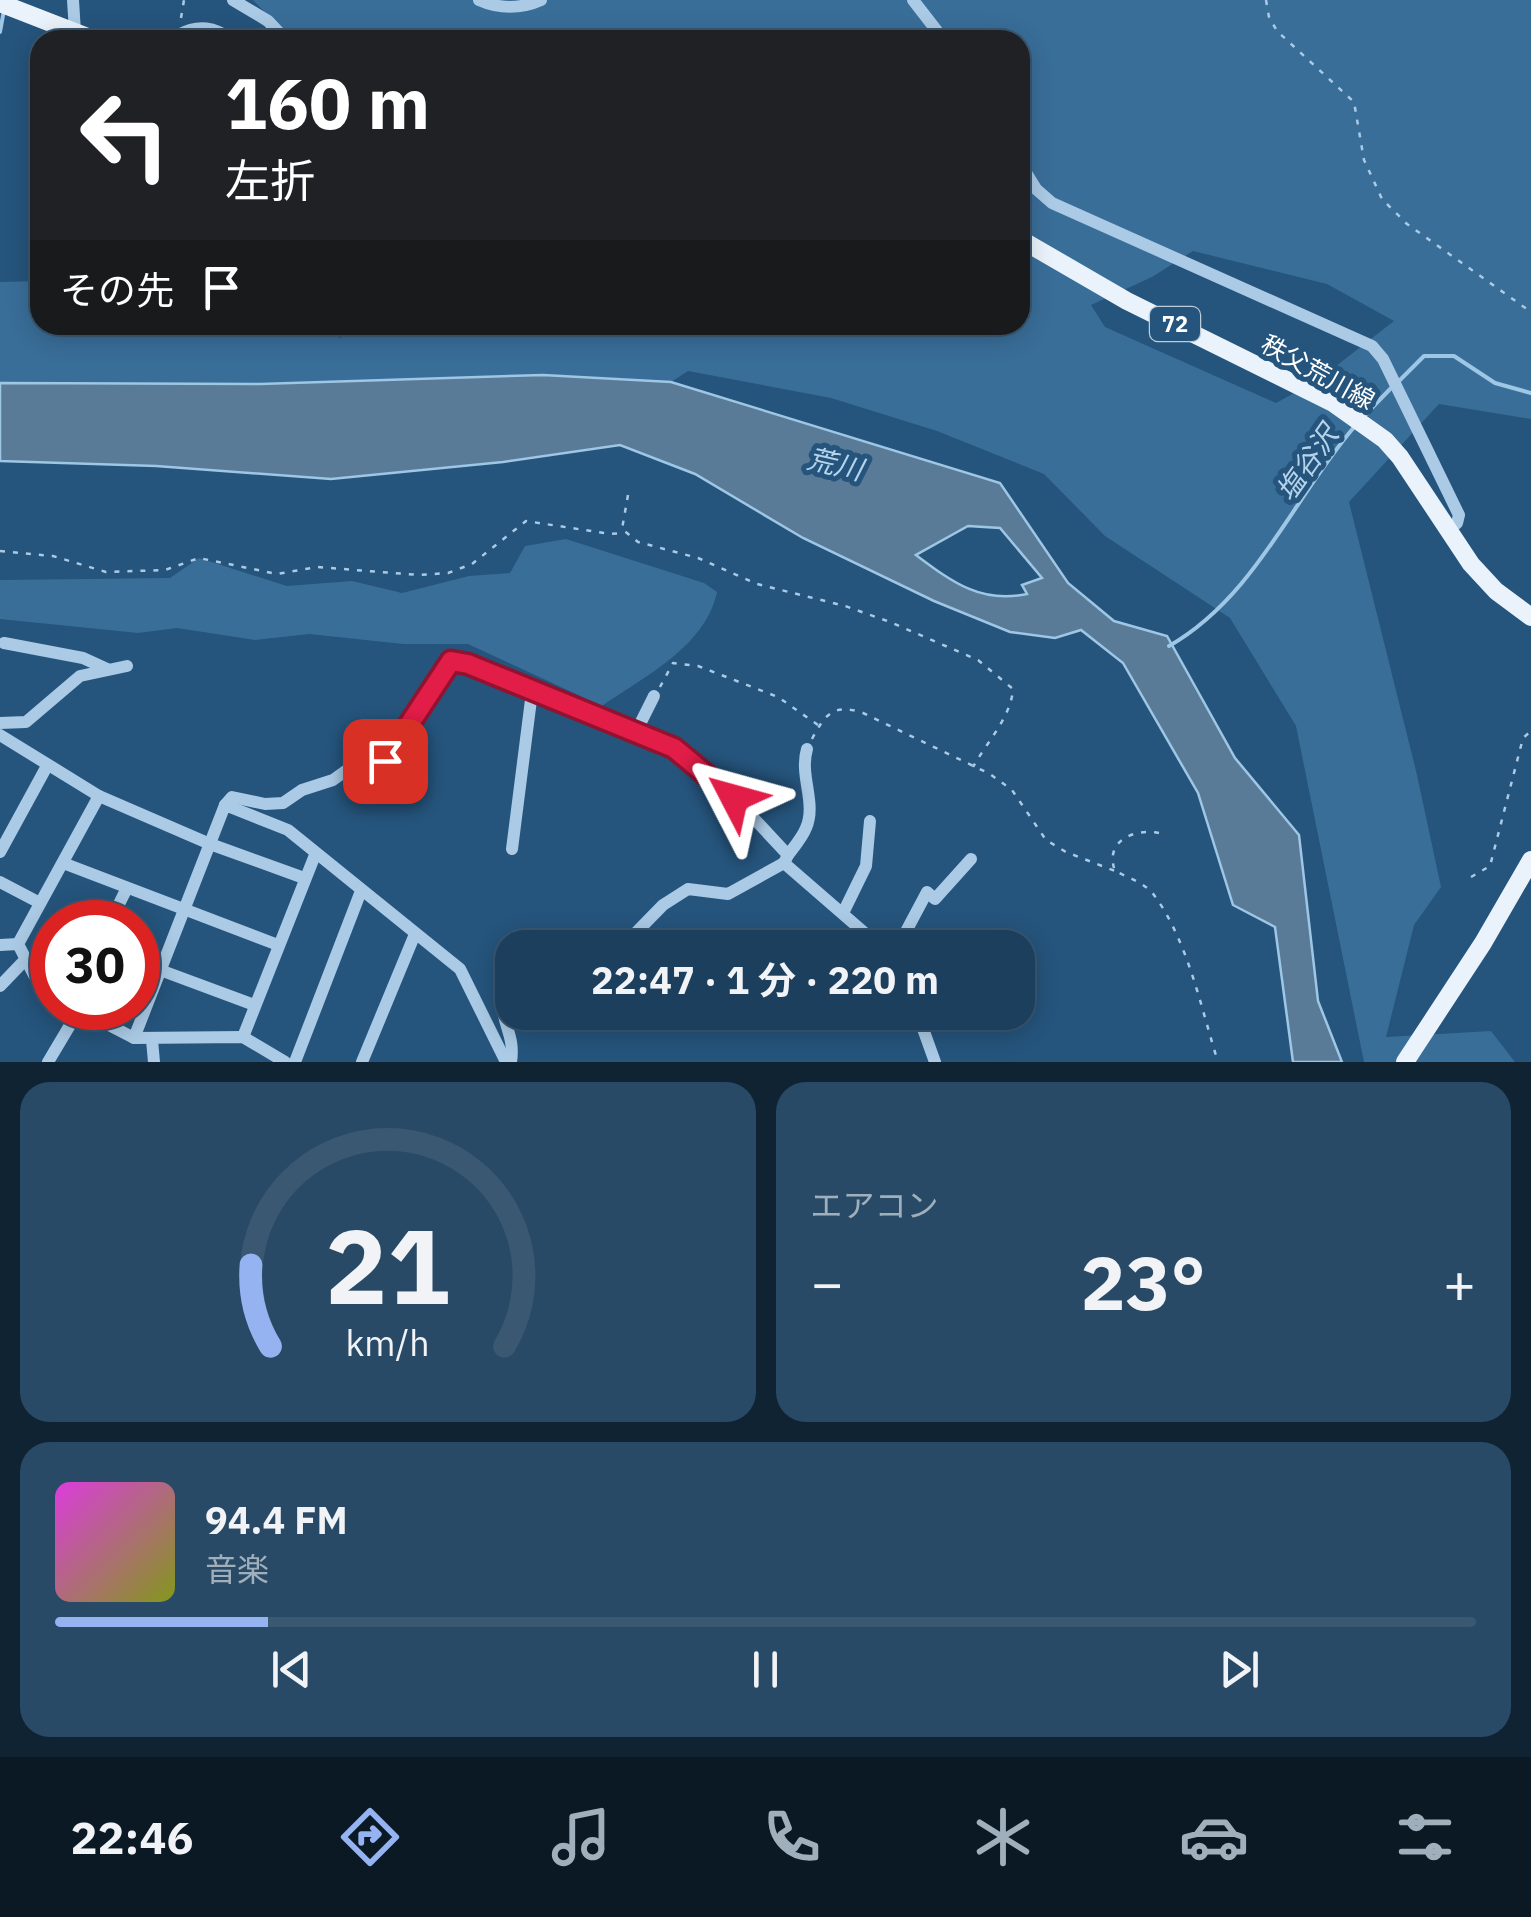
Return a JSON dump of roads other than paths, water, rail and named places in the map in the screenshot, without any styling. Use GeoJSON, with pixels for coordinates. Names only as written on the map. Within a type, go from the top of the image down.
{"type":"FeatureCollection","features":[{"type":"Feature","properties":{"kind":"main road"},"geometry":{"type":"LineString","coordinates":[[0,3],[70,30]]}},
{"type":"Feature","properties":{"kind":"main road","name":"秩父荒川線"},"geometry":{"type":"LineString","coordinates":[[1030,246],[1127,301],[1333,403],[1386,440],[1447,531],[1496,591],[1531,617]]}},
{"type":"Feature","properties":{"kind":"main road"},"geometry":{"type":"LineString","coordinates":[[1405,1062],[1531,860]]}},
{"type":"Feature","properties":{"kind":"street"},"geometry":{"type":"LineString","coordinates":[[72,0],[75,30]]}},
{"type":"Feature","properties":{"kind":"street"},"geometry":{"type":"LineString","coordinates":[[233,0],[277,30]]}},
{"type":"Feature","properties":{"kind":"street"},"geometry":{"type":"LineString","coordinates":[[480,0],[504,7],[526,6],[541,0]]}},
{"type":"Feature","properties":{"kind":"street"},"geometry":{"type":"LineString","coordinates":[[912,0],[936,30]]}},
{"type":"Feature","properties":{"kind":"street"},"geometry":{"type":"LineString","coordinates":[[1030,179],[1052,202],[1372,346],[1383,359],[1459,515],[1447,531]]}},
{"type":"Feature","properties":{"kind":"street"},"geometry":{"type":"LineString","coordinates":[[1,642],[82,658],[107,669]]}},
{"type":"Feature","properties":{"kind":"street"},"geometry":{"type":"LineString","coordinates":[[254,1005],[160,970],[226,805],[232,796],[265,804],[283,803],[302,790],[333,780],[351,767],[385,761],[451,661],[468,664],[674,748],[720,785],[786,859],[862,930]]}},
{"type":"Feature","properties":{"kind":"street"},"geometry":{"type":"LineString","coordinates":[[0,723],[26,722],[80,676],[126,666]]}},
{"type":"Feature","properties":{"kind":"street"},"geometry":{"type":"LineString","coordinates":[[512,849],[532,692]]}},
{"type":"Feature","properties":{"kind":"street"},"geometry":{"type":"LineString","coordinates":[[636,732],[654,696]]}},
{"type":"Feature","properties":{"kind":"street"},"geometry":{"type":"LineString","coordinates":[[0,735],[100,796],[210,844],[304,878]]}},
{"type":"Feature","properties":{"kind":"street"},"geometry":{"type":"LineString","coordinates":[[639,930],[663,905],[688,889],[728,894],[786,859],[807,827],[810,805],[803,762],[807,749]]}},
{"type":"Feature","properties":{"kind":"street"},"geometry":{"type":"LineString","coordinates":[[0,852],[47,766]]}},
{"type":"Feature","properties":{"kind":"street"},"geometry":{"type":"LineString","coordinates":[[42,900],[100,796]]}},
{"type":"Feature","properties":{"kind":"street"},"geometry":{"type":"LineString","coordinates":[[226,805],[288,830],[460,969],[508,1062]]}},
{"type":"Feature","properties":{"kind":"street"},"geometry":{"type":"LineString","coordinates":[[843,913],[866,866],[870,821]]}},
{"type":"Feature","properties":{"kind":"street"},"geometry":{"type":"LineString","coordinates":[[243,1037],[315,855]]}},
{"type":"Feature","properties":{"kind":"street"},"geometry":{"type":"LineString","coordinates":[[907,930],[927,892],[935,899],[971,859]]}},
{"type":"Feature","properties":{"kind":"street"},"geometry":{"type":"LineString","coordinates":[[62,863],[278,946]]}},
{"type":"Feature","properties":{"kind":"street"},"geometry":{"type":"LineString","coordinates":[[0,882],[34,900]]}},
{"type":"Feature","properties":{"kind":"street"},"geometry":{"type":"LineString","coordinates":[[120,900],[126,888]]}},
{"type":"Feature","properties":{"kind":"street"},"geometry":{"type":"LineString","coordinates":[[295,1062],[361,891]]}},
{"type":"Feature","properties":{"kind":"street"},"geometry":{"type":"LineString","coordinates":[[30,922],[18,944],[30,969]]}},
{"type":"Feature","properties":{"kind":"street"},"geometry":{"type":"LineString","coordinates":[[362,1062],[414,934]]}},
{"type":"Feature","properties":{"kind":"street"},"geometry":{"type":"LineString","coordinates":[[0,944],[18,944]]}},
{"type":"Feature","properties":{"kind":"street"},"geometry":{"type":"LineString","coordinates":[[0,986],[24,961]]}},
{"type":"Feature","properties":{"kind":"street"},"geometry":{"type":"LineString","coordinates":[[48,1062],[66,1030]]}},
{"type":"Feature","properties":{"kind":"street"},"geometry":{"type":"LineString","coordinates":[[119,1030],[134,1038],[152,1040],[243,1037],[285,1062]]}},
{"type":"Feature","properties":{"kind":"street"},"geometry":{"type":"LineString","coordinates":[[134,1038],[137,1030]]}},
{"type":"Feature","properties":{"kind":"street"},"geometry":{"type":"LineString","coordinates":[[507,1030],[514,1044],[508,1062]]}},
{"type":"Feature","properties":{"kind":"street"},"geometry":{"type":"LineString","coordinates":[[924,1030],[935,1062]]}},
{"type":"Feature","properties":{"kind":"street"},"geometry":{"type":"LineString","coordinates":[[152,1040],[154,1062]]}},
{"type":"Feature","properties":{"kind":"street"},"geometry":{"type":"LineString","coordinates":[[490,1062],[498,1044]]}},
{"type":"Feature","properties":{"kind":"water","name":"荒川"},"geometry":{"type":"Polygon","coordinates":[[[543,375],[671,382],[1000,483],[1068,583],[1114,621],[1167,636],[1235,758],[1299,835],[1318,1001],[1342,1062],[1293,1062],[1275,927],[1233,905],[1198,793],[1123,663],[1081,630],[1055,638],[1010,632],[934,601],[803,538],[695,474],[620,445],[503,462],[331,479],[156,466],[0,461],[0,383],[260,384],[543,375]],[[968,526],[916,555],[980,593],[1027,594],[1022,585],[1042,578],[1000,528],[968,526]]]}},
{"type":"Feature","properties":{"kind":"waterway"},"geometry":{"type":"LineString","coordinates":[[0,32],[4,10]]}},
{"type":"Feature","properties":{"kind":"waterway","name":"塩谷沢"},"geometry":{"type":"LineString","coordinates":[[1400,380],[1424,356],[1454,356],[1495,383],[1531,393]]}},
{"type":"Feature","properties":{"kind":"waterway","name":"塩谷沢"},"geometry":{"type":"LineString","coordinates":[[1365,415],[1393,386]]}},
{"type":"Feature","properties":{"kind":"waterway","name":"塩谷沢"},"geometry":{"type":"LineString","coordinates":[[1169,646],[1226,601],[1249,574],[1355,426]]}}]}
